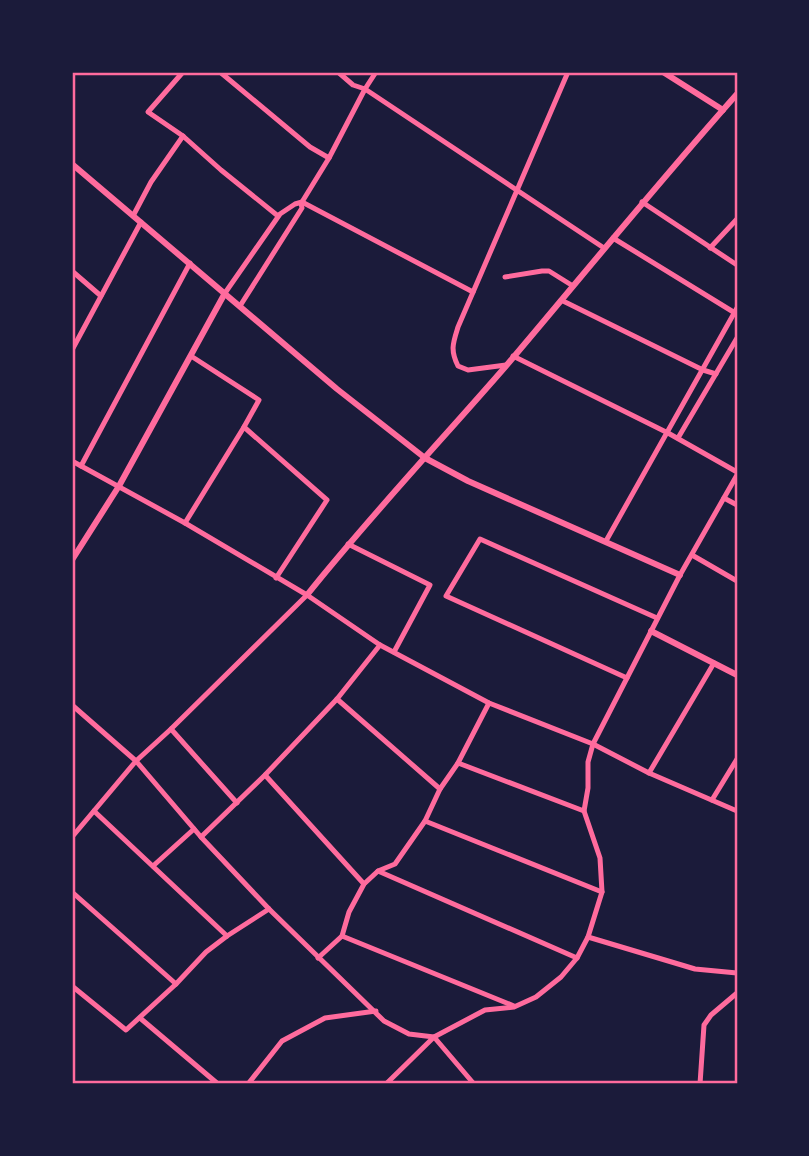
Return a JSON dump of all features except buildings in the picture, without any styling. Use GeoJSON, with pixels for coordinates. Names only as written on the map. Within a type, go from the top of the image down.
{"type":"FeatureCollection","features":[{"type":"Feature","properties":{"kind":"street"},"geometry":{"type":"LineString","coordinates":[[183,72],[148,112],[183,136],[278,216]]}},
{"type":"Feature","properties":{"kind":"street"},"geometry":{"type":"LineString","coordinates":[[220,72],[310,147],[329,158]]}},
{"type":"Feature","properties":{"kind":"street"},"geometry":{"type":"LineString","coordinates":[[338,72],[353,85],[365,89],[604,248]]}},
{"type":"Feature","properties":{"kind":"street"},"geometry":{"type":"LineString","coordinates":[[240,306],[302,208],[302,202],[376,72]]}},
{"type":"Feature","properties":{"kind":"street"},"geometry":{"type":"LineString","coordinates":[[506,365],[468,370],[458,366],[453,355],[454,342],[458,327],[568,72]]}},
{"type":"Feature","properties":{"kind":"street"},"geometry":{"type":"LineString","coordinates":[[663,72],[723,110]]}},
{"type":"Feature","properties":{"kind":"street"},"geometry":{"type":"LineString","coordinates":[[72,837],[136,761],[307,595],[348,544],[506,365],[642,202],[737,94]]}},
{"type":"Feature","properties":{"kind":"street"},"geometry":{"type":"LineString","coordinates":[[133,216],[151,182],[183,136]]}},
{"type":"Feature","properties":{"kind":"street"},"geometry":{"type":"LineString","coordinates":[[72,164],[337,389],[425,458],[468,481],[680,575]]}},
{"type":"Feature","properties":{"kind":"street"},"geometry":{"type":"LineString","coordinates":[[72,560],[119,486],[225,293],[278,216],[295,204],[302,202],[473,292]]}},
{"type":"Feature","properties":{"kind":"street"},"geometry":{"type":"LineString","coordinates":[[642,202],[737,265]]}},
{"type":"Feature","properties":{"kind":"street"},"geometry":{"type":"LineString","coordinates":[[710,248],[737,219]]}},
{"type":"Feature","properties":{"kind":"street"},"geometry":{"type":"LineString","coordinates":[[72,350],[141,222]]}},
{"type":"Feature","properties":{"kind":"street"},"geometry":{"type":"LineString","coordinates":[[606,541],[736,311],[613,237]]}},
{"type":"Feature","properties":{"kind":"street"},"geometry":{"type":"LineString","coordinates":[[80,466],[190,263]]}},
{"type":"Feature","properties":{"kind":"street"},"geometry":{"type":"LineString","coordinates":[[72,271],[101,296]]}},
{"type":"Feature","properties":{"kind":"street"},"geometry":{"type":"LineString","coordinates":[[505,277],[549,271],[573,286]]}},
{"type":"Feature","properties":{"kind":"street"},"geometry":{"type":"LineString","coordinates":[[561,300],[716,374]]}},
{"type":"Feature","properties":{"kind":"street"},"geometry":{"type":"LineString","coordinates":[[678,438],[737,338]]}},
{"type":"Feature","properties":{"kind":"street"},"geometry":{"type":"LineString","coordinates":[[185,523],[259,400],[191,356]]}},
{"type":"Feature","properties":{"kind":"street"},"geometry":{"type":"LineString","coordinates":[[386,1084],[434,1037],[485,1010],[514,1007],[536,997],[561,977],[577,958],[589,937],[602,892],[600,858],[584,811],[588,788],[588,762],[593,744],[657,618],[737,473],[678,438],[513,356]]}},
{"type":"Feature","properties":{"kind":"street"},"geometry":{"type":"LineString","coordinates":[[244,427],[327,500],[276,578]]}},
{"type":"Feature","properties":{"kind":"street"},"geometry":{"type":"LineString","coordinates":[[72,461],[185,523],[307,595],[380,645],[489,703],[593,744],[649,773],[737,811]]}},
{"type":"Feature","properties":{"kind":"street"},"geometry":{"type":"LineString","coordinates":[[724,498],[737,505]]}},
{"type":"Feature","properties":{"kind":"street"},"geometry":{"type":"LineString","coordinates":[[627,678],[446,596],[480,539],[657,618]]}},
{"type":"Feature","properties":{"kind":"street"},"geometry":{"type":"LineString","coordinates":[[348,544],[430,585],[394,652]]}},
{"type":"Feature","properties":{"kind":"street"},"geometry":{"type":"LineString","coordinates":[[692,555],[737,581]]}},
{"type":"Feature","properties":{"kind":"street"},"geometry":{"type":"LineString","coordinates":[[651,631],[737,675]]}},
{"type":"Feature","properties":{"kind":"street"},"geometry":{"type":"LineString","coordinates":[[201,837],[337,699],[380,645]]}},
{"type":"Feature","properties":{"kind":"street"},"geometry":{"type":"LineString","coordinates":[[649,773],[714,663]]}},
{"type":"Feature","properties":{"kind":"street"},"geometry":{"type":"LineString","coordinates":[[337,699],[440,789]]}},
{"type":"Feature","properties":{"kind":"street"},"geometry":{"type":"LineString","coordinates":[[318,958],[342,936],[349,912],[364,884],[378,871],[395,863],[425,821],[489,703]]}},
{"type":"Feature","properties":{"kind":"street"},"geometry":{"type":"LineString","coordinates":[[72,705],[136,761],[201,837],[269,909],[384,1021],[409,1034],[434,1037],[474,1084]]}},
{"type":"Feature","properties":{"kind":"street"},"geometry":{"type":"LineString","coordinates":[[171,729],[237,803]]}},
{"type":"Feature","properties":{"kind":"street"},"geometry":{"type":"LineString","coordinates":[[712,800],[737,759]]}},
{"type":"Feature","properties":{"kind":"street"},"geometry":{"type":"LineString","coordinates":[[458,764],[584,811]]}},
{"type":"Feature","properties":{"kind":"street"},"geometry":{"type":"LineString","coordinates":[[265,775],[364,884]]}},
{"type":"Feature","properties":{"kind":"street"},"geometry":{"type":"LineString","coordinates":[[94,811],[227,936]]}},
{"type":"Feature","properties":{"kind":"street"},"geometry":{"type":"LineString","coordinates":[[425,821],[602,892]]}},
{"type":"Feature","properties":{"kind":"street"},"geometry":{"type":"LineString","coordinates":[[153,866],[194,829]]}},
{"type":"Feature","properties":{"kind":"street"},"geometry":{"type":"LineString","coordinates":[[378,871],[577,958]]}},
{"type":"Feature","properties":{"kind":"street"},"geometry":{"type":"LineString","coordinates":[[72,892],[176,984]]}},
{"type":"Feature","properties":{"kind":"street"},"geometry":{"type":"LineString","coordinates":[[72,986],[126,1030],[206,952],[269,909]]}},
{"type":"Feature","properties":{"kind":"street"},"geometry":{"type":"LineString","coordinates":[[342,936],[514,1007]]}},
{"type":"Feature","properties":{"kind":"street"},"geometry":{"type":"LineString","coordinates":[[589,937],[695,969],[737,973]]}},
{"type":"Feature","properties":{"kind":"street"},"geometry":{"type":"LineString","coordinates":[[700,1084],[704,1025],[711,1015],[737,993]]}},
{"type":"Feature","properties":{"kind":"street"},"geometry":{"type":"LineString","coordinates":[[248,1084],[282,1041],[325,1018],[376,1012]]}},
{"type":"Feature","properties":{"kind":"street"},"geometry":{"type":"LineString","coordinates":[[140,1018],[218,1084]]}}]}
